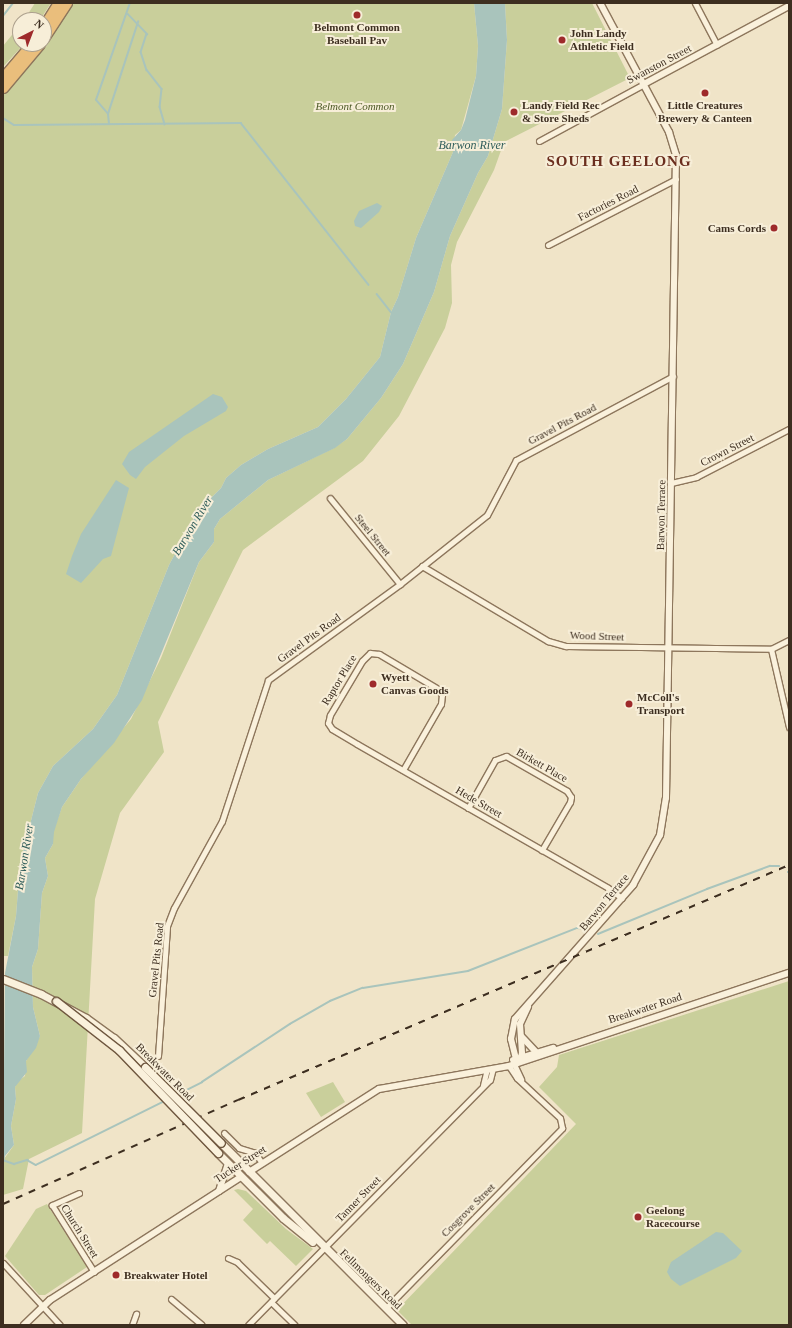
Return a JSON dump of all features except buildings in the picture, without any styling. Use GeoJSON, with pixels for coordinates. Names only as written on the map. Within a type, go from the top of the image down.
{"type":"FeatureCollection","features":[{"type":"Feature","properties":{"kind":"highway"},"geometry":{"type":"LineString","coordinates":[[52,13],[58,3]]}},
{"type":"Feature","properties":{"kind":"highway"},"geometry":{"type":"LineString","coordinates":[[52,26],[67,3]]}},
{"type":"Feature","properties":{"kind":"highway"},"geometry":{"type":"LineString","coordinates":[[3,76],[24,52]]}},
{"type":"Feature","properties":{"kind":"highway"},"geometry":{"type":"LineString","coordinates":[[3,88],[33,52]]}},
{"type":"Feature","properties":{"kind":"main road","name":"Breakwater Road"},"geometry":{"type":"LineString","coordinates":[[3,979],[56,1001],[99,1026],[124,1047],[249,1172]]}},
{"type":"Feature","properties":{"kind":"main road","name":"Breakwater Road"},"geometry":{"type":"LineString","coordinates":[[56,1001],[119,1050],[241,1177]]}},
{"type":"Feature","properties":{"kind":"main road","name":"Fellmongers Road"},"geometry":{"type":"LineString","coordinates":[[249,1172],[403,1325]]}},
{"type":"Feature","properties":{"kind":"main road","name":"Tucker Street"},"geometry":{"type":"LineString","coordinates":[[241,1177],[249,1172]]}},
{"type":"Feature","properties":{"kind":"main road","name":"Fellmongers Road"},"geometry":{"type":"LineString","coordinates":[[241,1177],[283,1218],[310,1240],[324,1248]]}},
{"type":"Feature","properties":{"kind":"street","name":"Barwon Terrace"},"geometry":{"type":"LineString","coordinates":[[515,1062],[511,1039],[513,1024],[518,1014],[532,1001],[622,898],[649,860],[660,835],[666,798],[676,155],[669,132],[600,3]]}},
{"type":"Feature","properties":{"kind":"street"},"geometry":{"type":"LineString","coordinates":[[695,3],[717,45]]}},
{"type":"Feature","properties":{"kind":"street","name":"Swanston Street"},"geometry":{"type":"LineString","coordinates":[[539,141],[789,6]]}},
{"type":"Feature","properties":{"kind":"street","name":"Factories Road"},"geometry":{"type":"LineString","coordinates":[[548,245],[676,179]]}},
{"type":"Feature","properties":{"kind":"street","name":"Gravel Pits Road"},"geometry":{"type":"LineString","coordinates":[[158,1056],[167,926],[174,908],[222,821],[268,680],[400,584],[487,515],[516,460],[672,376]]}},
{"type":"Feature","properties":{"kind":"street","name":"Crown Street"},"geometry":{"type":"LineString","coordinates":[[671,483],[696,477],[789,429]]}},
{"type":"Feature","properties":{"kind":"street","name":"Steel Street"},"geometry":{"type":"LineString","coordinates":[[330,498],[400,584]]}},
{"type":"Feature","properties":{"kind":"street","name":"Wood Street"},"geometry":{"type":"LineString","coordinates":[[422,566],[548,641],[566,646],[771,650]]}},
{"type":"Feature","properties":{"kind":"street"},"geometry":{"type":"LineString","coordinates":[[789,640],[771,650],[789,727]]}},
{"type":"Feature","properties":{"kind":"street","name":"Raptor Place"},"geometry":{"type":"LineString","coordinates":[[328,723],[330,715],[362,661],[370,653],[379,654],[438,689],[442,695],[441,704],[403,770]]}},
{"type":"Feature","properties":{"kind":"street","name":"Hede Street"},"geometry":{"type":"LineString","coordinates":[[328,723],[332,729],[622,898]]}},
{"type":"Feature","properties":{"kind":"street","name":"Birkett Place"},"geometry":{"type":"LineString","coordinates":[[468,808],[495,760],[506,756],[567,791],[570,797],[570,802],[542,850]]}},
{"type":"Feature","properties":{"kind":"street","name":"Breakwater Road"},"geometry":{"type":"LineString","coordinates":[[569,1045],[789,973]]}},
{"type":"Feature","properties":{"kind":"street","name":"Barwon Terrace"},"geometry":{"type":"LineString","coordinates":[[515,1062],[520,1027],[532,1001]]}},
{"type":"Feature","properties":{"kind":"street"},"geometry":{"type":"LineString","coordinates":[[520,1027],[525,1042],[536,1052]]}},
{"type":"Feature","properties":{"kind":"street","name":"Tucker Street"},"geometry":{"type":"LineString","coordinates":[[249,1172],[380,1089],[491,1068],[515,1062],[536,1052],[548,1051],[569,1045]]}},
{"type":"Feature","properties":{"kind":"street"},"geometry":{"type":"LineString","coordinates":[[515,1062],[548,1051]]}},
{"type":"Feature","properties":{"kind":"street","name":"Cosgrove Street"},"geometry":{"type":"LineString","coordinates":[[386,1308],[559,1132],[563,1124],[560,1118],[521,1080],[515,1062]]}},
{"type":"Feature","properties":{"kind":"street","name":"Tanner Street"},"geometry":{"type":"LineString","coordinates":[[248,1325],[481,1087],[491,1068]]}},
{"type":"Feature","properties":{"kind":"street"},"geometry":{"type":"LineString","coordinates":[[224,1133],[239,1148],[255,1153],[262,1163]]}},
{"type":"Feature","properties":{"kind":"street"},"geometry":{"type":"LineString","coordinates":[[219,1191],[228,1164]]}},
{"type":"Feature","properties":{"kind":"street","name":"Tucker Street"},"geometry":{"type":"LineString","coordinates":[[24,1325],[41,1307],[241,1177]]}},
{"type":"Feature","properties":{"kind":"street","name":"Church Street"},"geometry":{"type":"LineString","coordinates":[[79,1194],[52,1206],[94,1272]]}},
{"type":"Feature","properties":{"kind":"street"},"geometry":{"type":"LineString","coordinates":[[228,1258],[237,1262],[295,1325]]}},
{"type":"Feature","properties":{"kind":"street"},"geometry":{"type":"LineString","coordinates":[[3,1263],[41,1307],[60,1325]]}},
{"type":"Feature","properties":{"kind":"street"},"geometry":{"type":"LineString","coordinates":[[172,1299],[202,1325]]}},
{"type":"Feature","properties":{"kind":"street"},"geometry":{"type":"LineString","coordinates":[[132,1325],[136,1314]]}},
{"type":"Feature","properties":{"kind":"green space"},"geometry":{"type":"Polygon","coordinates":[[[35,3],[51,3],[45,12],[29,12],[35,3]]]}},
{"type":"Feature","properties":{"kind":"green space","name":"Belmont Common"},"geometry":{"type":"Polygon","coordinates":[[[72,3],[474,3],[478,46],[476,76],[461,130],[455,135],[453,152],[416,238],[398,297],[391,312],[380,357],[346,399],[318,427],[268,449],[241,465],[226,478],[221,488],[198,511],[169,565],[117,695],[93,729],[53,766],[38,793],[20,864],[16,916],[8,956],[3,956],[3,94],[39,52],[52,52],[52,36],[72,3]]]}},
{"type":"Feature","properties":{"kind":"green space"},"geometry":{"type":"Polygon","coordinates":[[[505,3],[592,3],[630,78],[504,142],[494,170],[457,242],[451,265],[452,303],[445,328],[399,416],[363,461],[243,550],[158,722],[164,752],[120,813],[95,899],[82,1133],[29,1159],[23,1189],[3,1195],[4,1159],[14,1145],[11,1126],[16,1099],[15,1087],[17,1082],[25,1076],[26,1061],[40,1036],[33,1007],[32,967],[38,949],[42,893],[48,876],[45,858],[53,844],[53,832],[62,807],[81,779],[131,719],[161,658],[199,562],[214,542],[214,529],[220,519],[268,480],[334,448],[347,439],[381,398],[403,364],[434,292],[450,236],[478,173],[488,156],[502,109],[507,40],[505,3]]]}},
{"type":"Feature","properties":{"kind":"green space"},"geometry":{"type":"Polygon","coordinates":[[[12,35],[12,52],[17,52],[3,67],[3,46],[12,35]]]}},
{"type":"Feature","properties":{"kind":"green space","name":"Geelong Racecourse"},"geometry":{"type":"Polygon","coordinates":[[[789,981],[789,1325],[412,1325],[397,1310],[576,1124],[539,1087],[557,1067],[559,1055],[789,981]]]}},
{"type":"Feature","properties":{"kind":"green space"},"geometry":{"type":"Polygon","coordinates":[[[333,1082],[345,1102],[321,1117],[306,1093],[333,1082]]]}},
{"type":"Feature","properties":{"kind":"green space"},"geometry":{"type":"Polygon","coordinates":[[[238,1189],[246,1191],[286,1229],[313,1249],[296,1266],[270,1241],[267,1244],[243,1220],[253,1209],[234,1190],[238,1189]]]}},
{"type":"Feature","properties":{"kind":"green space"},"geometry":{"type":"Polygon","coordinates":[[[47,1204],[87,1267],[45,1295],[39,1295],[5,1256],[36,1209],[47,1204]]]}},
{"type":"Feature","properties":{"kind":"water","name":"Barwon River"},"geometry":{"type":"Polygon","coordinates":[[[474,3],[505,3],[507,40],[502,109],[488,156],[478,173],[450,236],[434,292],[403,364],[381,398],[347,439],[335,448],[268,480],[220,519],[214,529],[214,542],[199,562],[142,700],[114,743],[81,779],[62,807],[54,832],[53,844],[45,858],[48,876],[42,893],[38,949],[32,967],[33,1007],[40,1036],[36,1048],[26,1061],[27,1072],[15,1087],[16,1099],[11,1126],[14,1145],[5,1156],[3,1170],[5,973],[16,916],[20,864],[38,793],[53,766],[93,729],[117,695],[169,565],[198,511],[221,488],[226,478],[241,465],[268,449],[318,427],[346,399],[380,357],[391,312],[398,297],[416,238],[453,152],[452,140],[461,130],[465,120],[476,76],[478,46],[474,3]]]}},
{"type":"Feature","properties":{"kind":"water"},"geometry":{"type":"Polygon","coordinates":[[[377,203],[382,206],[379,212],[361,228],[355,226],[354,221],[359,211],[377,203]]]}},
{"type":"Feature","properties":{"kind":"water"},"geometry":{"type":"Polygon","coordinates":[[[213,394],[222,397],[228,407],[226,411],[184,436],[145,467],[136,479],[130,475],[122,464],[129,452],[213,394]]]}},
{"type":"Feature","properties":{"kind":"water"},"geometry":{"type":"Polygon","coordinates":[[[116,480],[129,488],[111,556],[103,559],[81,583],[66,574],[72,556],[81,534],[116,480]]]}},
{"type":"Feature","properties":{"kind":"water"},"geometry":{"type":"Polygon","coordinates":[[[716,1232],[723,1233],[742,1251],[736,1258],[680,1286],[671,1279],[667,1272],[671,1262],[716,1232]]]}},
{"type":"Feature","properties":{"kind":"waterway"},"geometry":{"type":"LineString","coordinates":[[3,16],[13,3]]}},
{"type":"Feature","properties":{"kind":"waterway"},"geometry":{"type":"LineString","coordinates":[[109,124],[108,114],[96,100],[130,3]]}},
{"type":"Feature","properties":{"kind":"waterway"},"geometry":{"type":"LineString","coordinates":[[128,14],[147,34],[141,52],[147,70],[162,89],[160,107],[165,124]]}},
{"type":"Feature","properties":{"kind":"waterway"},"geometry":{"type":"LineString","coordinates":[[108,114],[138,22]]}},
{"type":"Feature","properties":{"kind":"waterway"},"geometry":{"type":"LineString","coordinates":[[3,118],[14,125],[241,123],[369,285]]}},
{"type":"Feature","properties":{"kind":"waterway"},"geometry":{"type":"LineString","coordinates":[[377,294],[391,312]]}},
{"type":"Feature","properties":{"kind":"waterway"},"geometry":{"type":"LineString","coordinates":[[598,934],[707,889],[770,866],[779,866]]}},
{"type":"Feature","properties":{"kind":"waterway"},"geometry":{"type":"LineString","coordinates":[[177,1095],[202,1082],[290,1024],[330,1001],[363,988],[468,971],[577,928],[588,929]]}},
{"type":"Feature","properties":{"kind":"waterway"},"geometry":{"type":"LineString","coordinates":[[3,1160],[14,1164],[27,1160],[36,1165],[165,1101]]}},
{"type":"Feature","properties":{"kind":"railway"},"geometry":{"type":"LineString","coordinates":[[3,1204],[238,1100],[789,865]]}},
{"type":"Feature","properties":{"kind":"place","name":"Belmont Common Baseball Pav"},"geometry":{"type":"Point","coordinates":[357,15]}},
{"type":"Feature","properties":{"kind":"place","name":"John Landy Athletic Field"},"geometry":{"type":"Point","coordinates":[562,40]}},
{"type":"Feature","properties":{"kind":"place","name":"Little Creatures Brewery & Canteen"},"geometry":{"type":"Point","coordinates":[705,93]}},
{"type":"Feature","properties":{"kind":"place","name":"Landy Field Rec & Store Sheds"},"geometry":{"type":"Point","coordinates":[514,112]}},
{"type":"Feature","properties":{"kind":"place","name":"Cams Cords"},"geometry":{"type":"Point","coordinates":[774,228]}},
{"type":"Feature","properties":{"kind":"place","name":"Wyett Canvas Goods"},"geometry":{"type":"Point","coordinates":[373,684]}},
{"type":"Feature","properties":{"kind":"place","name":"McColl's Transport"},"geometry":{"type":"Point","coordinates":[629,704]}},
{"type":"Feature","properties":{"kind":"place","name":"Geelong Racecourse"},"geometry":{"type":"Point","coordinates":[638,1217]}},
{"type":"Feature","properties":{"kind":"place","name":"Breakwater Hotel"},"geometry":{"type":"Point","coordinates":[116,1275]}},
{"type":"Feature","properties":{"kind":"district","name":"SOUTH GEELONG"},"geometry":{"type":"Point","coordinates":[619,162]}}]}
